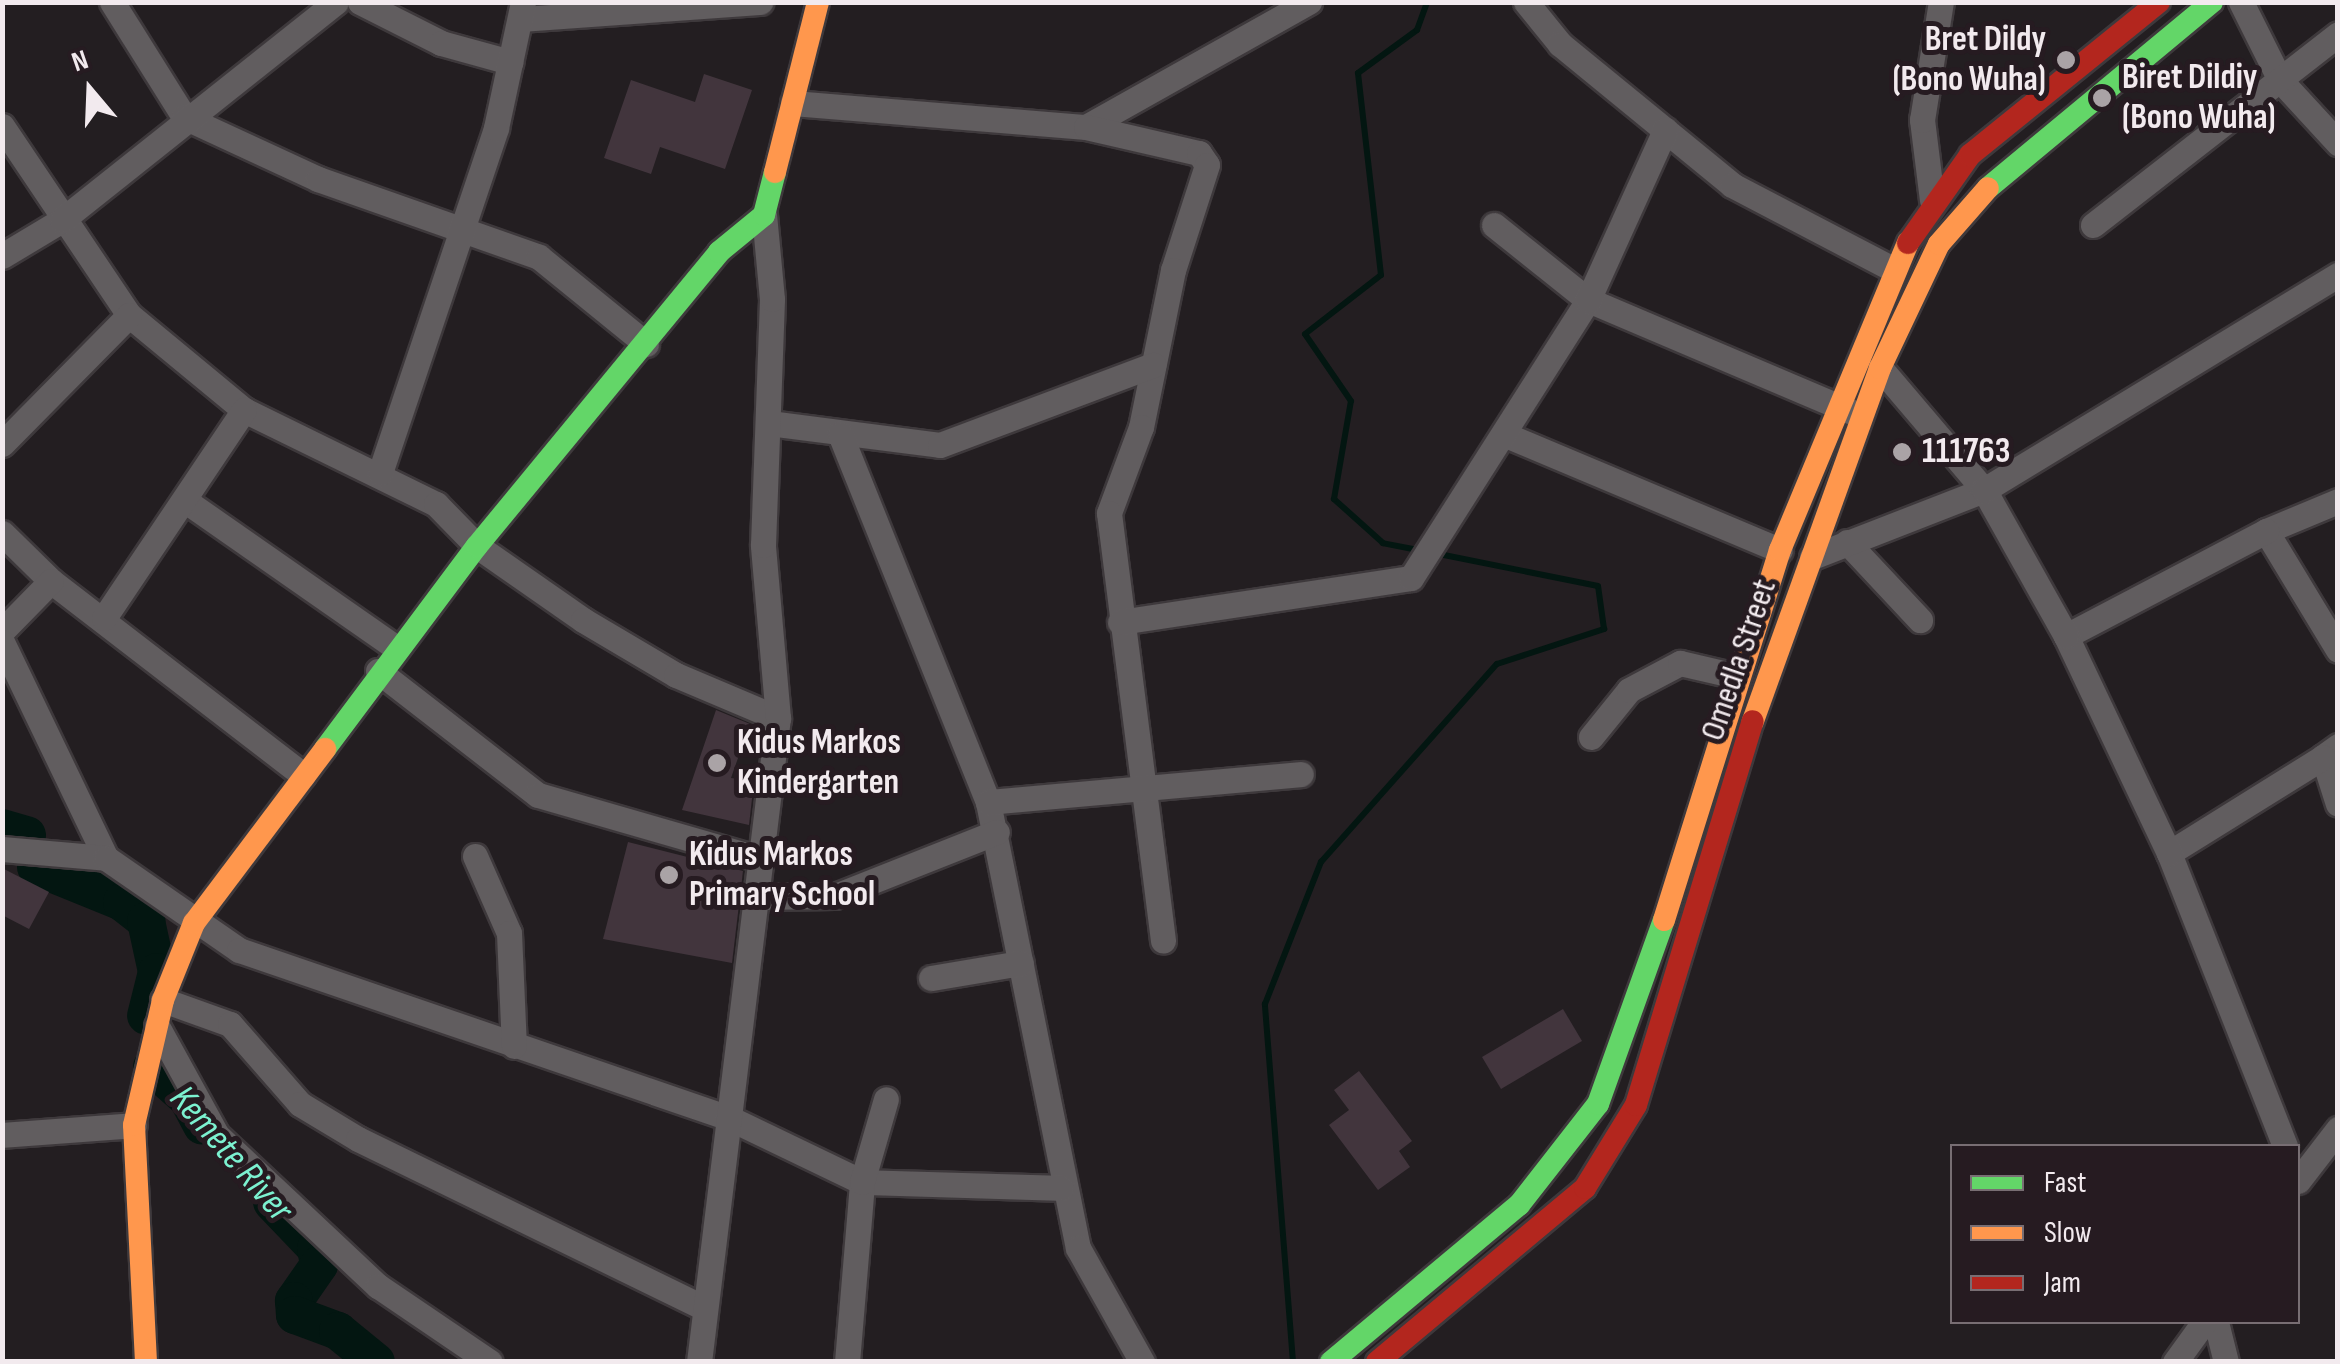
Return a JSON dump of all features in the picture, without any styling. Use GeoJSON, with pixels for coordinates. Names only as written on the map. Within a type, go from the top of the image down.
{"type":"FeatureCollection","features":[{"type":"Feature","properties":{"kind":"main road"},"geometry":{"type":"LineString","coordinates":[[146,1362],[134,1126],[164,1000],[194,923],[396,648],[478,546],[719,252],[764,216],[818,2]]}},
{"type":"Feature","properties":{"kind":"main road","name":"Omedla Street"},"geometry":{"type":"LineString","coordinates":[[1331,1362],[1474,1246],[1561,1161],[1598,1104],[1628,1036],[1736,676],[1780,550],[1893,268],[1932,200],[2057,78],[2159,2]]}},
{"type":"Feature","properties":{"kind":"main road","name":"Omedla Street"},"geometry":{"type":"LineString","coordinates":[[1377,1362],[1585,1188],[1636,1106],[1659,1043],[1749,736],[1861,417],[1918,280],[1966,210],[2004,170],[2212,2]]}},
{"type":"Feature","properties":{"kind":"main road"},"geometry":{"type":"LineString","coordinates":[[1628,1036],[1659,1043]]}},
{"type":"Feature","properties":{"kind":"street"},"geometry":{"type":"LineString","coordinates":[[112,2],[184,117],[318,178],[463,230],[572,276],[646,344]]}},
{"type":"Feature","properties":{"kind":"street"},"geometry":{"type":"LineString","coordinates":[[2,256],[62,220],[184,117],[336,2]]}},
{"type":"Feature","properties":{"kind":"street"},"geometry":{"type":"LineString","coordinates":[[360,2],[441,43],[510,62]]}},
{"type":"Feature","properties":{"kind":"street"},"geometry":{"type":"LineString","coordinates":[[380,473],[463,230],[523,11],[760,2]]}},
{"type":"Feature","properties":{"kind":"street"},"geometry":{"type":"LineString","coordinates":[[1086,126],[1310,2]]}},
{"type":"Feature","properties":{"kind":"street"},"geometry":{"type":"LineString","coordinates":[[1526,2],[1560,44],[1732,185],[1893,268]]}},
{"type":"Feature","properties":{"kind":"street"},"geometry":{"type":"LineString","coordinates":[[1932,200],[1922,120],[1941,2]]}},
{"type":"Feature","properties":{"kind":"street"},"geometry":{"type":"LineString","coordinates":[[2241,2],[2280,80],[2338,143]]}},
{"type":"Feature","properties":{"kind":"street"},"geometry":{"type":"LineString","coordinates":[[2093,225],[2338,34]]}},
{"type":"Feature","properties":{"kind":"street"},"geometry":{"type":"LineString","coordinates":[[794,103],[1086,126],[1199,153],[1207,164],[1110,513],[1120,622],[1146,791],[1162,942]]}},
{"type":"Feature","properties":{"kind":"street"},"geometry":{"type":"LineString","coordinates":[[2,126],[129,314],[244,410],[380,473],[462,523],[478,546],[676,675],[778,718]]}},
{"type":"Feature","properties":{"kind":"street"},"geometry":{"type":"LineString","coordinates":[[1120,622],[1393,584],[1426,564],[1588,300],[1665,130]]}},
{"type":"Feature","properties":{"kind":"street"},"geometry":{"type":"LineString","coordinates":[[698,1362],[778,718],[763,545],[772,299],[764,216]]}},
{"type":"Feature","properties":{"kind":"street"},"geometry":{"type":"LineString","coordinates":[[1494,225],[1588,300],[1836,403],[1861,417]]}},
{"type":"Feature","properties":{"kind":"street"},"geometry":{"type":"LineString","coordinates":[[1812,557],[1984,490],[2338,275]]}},
{"type":"Feature","properties":{"kind":"street"},"geometry":{"type":"LineString","coordinates":[[2,444],[129,314]]}},
{"type":"Feature","properties":{"kind":"street"},"geometry":{"type":"LineString","coordinates":[[769,423],[940,445],[1153,366]]}},
{"type":"Feature","properties":{"kind":"street"},"geometry":{"type":"LineString","coordinates":[[1880,368],[1984,490],[2066,636],[2169,853],[2283,1144]]}},
{"type":"Feature","properties":{"kind":"street"},"geometry":{"type":"LineString","coordinates":[[104,618],[187,502],[244,410]]}},
{"type":"Feature","properties":{"kind":"street"},"geometry":{"type":"LineString","coordinates":[[840,434],[988,802],[997,832],[1062,1188],[1078,1248],[1142,1362]]}},
{"type":"Feature","properties":{"kind":"street"},"geometry":{"type":"LineString","coordinates":[[1506,435],[1780,550]]}},
{"type":"Feature","properties":{"kind":"street"},"geometry":{"type":"LineString","coordinates":[[2066,636],[2266,532],[2338,501]]}},
{"type":"Feature","properties":{"kind":"street"},"geometry":{"type":"LineString","coordinates":[[187,502],[396,648]]}},
{"type":"Feature","properties":{"kind":"street"},"geometry":{"type":"LineString","coordinates":[[2266,532],[2338,650]]}},
{"type":"Feature","properties":{"kind":"street"},"geometry":{"type":"LineString","coordinates":[[2,533],[52,581],[304,774]]}},
{"type":"Feature","properties":{"kind":"street"},"geometry":{"type":"LineString","coordinates":[[1847,542],[1920,620]]}},
{"type":"Feature","properties":{"kind":"street"},"geometry":{"type":"LineString","coordinates":[[2,631],[52,581]]}},
{"type":"Feature","properties":{"kind":"street"},"geometry":{"type":"LineString","coordinates":[[2,642],[106,858],[194,923],[239,950],[729,1118],[862,1182],[1062,1188]]}},
{"type":"Feature","properties":{"kind":"street"},"geometry":{"type":"LineString","coordinates":[[1591,738],[1629,690],[1680,662],[1736,676]]}},
{"type":"Feature","properties":{"kind":"street"},"geometry":{"type":"LineString","coordinates":[[378,672],[538,795],[760,859]]}},
{"type":"Feature","properties":{"kind":"street"},"geometry":{"type":"LineString","coordinates":[[2169,853],[2330,752],[2338,804]]}},
{"type":"Feature","properties":{"kind":"street"},"geometry":{"type":"LineString","coordinates":[[988,802],[1146,791],[1301,774]]}},
{"type":"Feature","properties":{"kind":"street"},"geometry":{"type":"LineString","coordinates":[[754,897],[835,896],[997,832]]}},
{"type":"Feature","properties":{"kind":"street"},"geometry":{"type":"LineString","coordinates":[[2,849],[106,858]]}},
{"type":"Feature","properties":{"kind":"street"},"geometry":{"type":"LineString","coordinates":[[475,856],[509,933],[514,1046]]}},
{"type":"Feature","properties":{"kind":"street"},"geometry":{"type":"LineString","coordinates":[[931,978],[1021,963]]}},
{"type":"Feature","properties":{"kind":"street"},"geometry":{"type":"LineString","coordinates":[[164,1000],[230,1024],[300,1104],[358,1139],[705,1308]]}},
{"type":"Feature","properties":{"kind":"street"},"geometry":{"type":"LineString","coordinates":[[158,1026],[216,1136],[378,1286],[490,1362]]}},
{"type":"Feature","properties":{"kind":"street"},"geometry":{"type":"LineString","coordinates":[[847,1362],[862,1182],[886,1100]]}},
{"type":"Feature","properties":{"kind":"street"},"geometry":{"type":"LineString","coordinates":[[2,1135],[134,1126]]}},
{"type":"Feature","properties":{"kind":"street"},"geometry":{"type":"LineString","coordinates":[[2300,1177],[2338,1128]]}},
{"type":"Feature","properties":{"kind":"street"},"geometry":{"type":"LineString","coordinates":[[2175,1362],[2203,1324]]}},
{"type":"Feature","properties":{"kind":"street"},"geometry":{"type":"LineString","coordinates":[[2216,1324],[2226,1362]]}},
{"type":"Feature","properties":{"kind":"building"},"geometry":{"type":"Polygon","coordinates":[[[704,74],[752,90],[725,169],[660,147],[651,174],[604,158],[631,80],[695,102],[704,74]]]}},
{"type":"Feature","properties":{"kind":"building","name":"Kidus Markos Kindergarten"},"geometry":{"type":"Polygon","coordinates":[[[716,710],[750,724],[731,778],[754,781],[749,825],[682,810],[716,710]]]}},
{"type":"Feature","properties":{"kind":"building"},"geometry":{"type":"Polygon","coordinates":[[[628,842],[743,871],[732,963],[603,939],[628,842]]]}},
{"type":"Feature","properties":{"kind":"building"},"geometry":{"type":"Polygon","coordinates":[[[2,868],[49,892],[29,929],[2,915],[2,868]]]}},
{"type":"Feature","properties":{"kind":"building"},"geometry":{"type":"Polygon","coordinates":[[[1563,1009],[1582,1041],[1501,1089],[1482,1057],[1563,1009]]]}},
{"type":"Feature","properties":{"kind":"building"},"geometry":{"type":"Polygon","coordinates":[[[1359,1071],[1412,1141],[1399,1151],[1410,1167],[1378,1190],[1329,1125],[1349,1110],[1334,1090],[1359,1071]]]}},
{"type":"Feature","properties":{"kind":"waterway"},"geometry":{"type":"LineString","coordinates":[[1418,550],[1383,543],[1334,499],[1351,401],[1305,334],[1381,275],[1358,73],[1417,30],[1427,2]]}},
{"type":"Feature","properties":{"kind":"waterway"},"geometry":{"type":"LineString","coordinates":[[1293,1362],[1265,1004],[1321,862],[1497,664],[1604,629],[1598,586],[1435,553]]}},
{"type":"Feature","properties":{"kind":"waterway"},"geometry":{"type":"LineString","coordinates":[[2,828],[27,835]]}},
{"type":"Feature","properties":{"kind":"waterway"},"geometry":{"type":"LineString","coordinates":[[36,867],[122,902],[146,921],[157,972],[146,1016]]}},
{"type":"Feature","properties":{"kind":"waterway","name":"Kemete River"},"geometry":{"type":"LineString","coordinates":[[152,1067],[188,1099],[202,1125]]}},
{"type":"Feature","properties":{"kind":"waterway","name":"Kemete River"},"geometry":{"type":"LineString","coordinates":[[272,1202],[316,1248],[319,1265],[294,1301],[295,1315],[338,1331],[376,1362]]}},
{"type":"Feature","properties":{"kind":"traffic: fast"},"geometry":{"type":"LineString","coordinates":[[1988,188],[2212,2]]}},
{"type":"Feature","properties":{"kind":"traffic: fast"},"geometry":{"type":"LineString","coordinates":[[325,749],[477,546],[719,252],[764,215],[775,172]]}},
{"type":"Feature","properties":{"kind":"traffic: fast"},"geometry":{"type":"LineString","coordinates":[[1331,1362],[1519,1205],[1598,1104],[1664,920]]}},
{"type":"Feature","properties":{"kind":"traffic: slow"},"geometry":{"type":"LineString","coordinates":[[775,172],[818,2]]}},
{"type":"Feature","properties":{"kind":"traffic: slow"},"geometry":{"type":"LineString","coordinates":[[1753,721],[1880,368],[1939,244],[1988,188]]}},
{"type":"Feature","properties":{"kind":"traffic: slow"},"geometry":{"type":"LineString","coordinates":[[1664,920],[1780,550],[1908,243]]}},
{"type":"Feature","properties":{"kind":"traffic: slow"},"geometry":{"type":"LineString","coordinates":[[146,1362],[134,1125],[163,1000],[194,923],[325,749]]}},
{"type":"Feature","properties":{"kind":"traffic: jam"},"geometry":{"type":"LineString","coordinates":[[1908,243],[1970,155],[2159,2]]}},
{"type":"Feature","properties":{"kind":"traffic: jam"},"geometry":{"type":"LineString","coordinates":[[1377,1362],[1585,1188],[1636,1105],[1753,721]]}},
{"type":"Feature","properties":{"kind":"place","name":"Bret Dildy (Bono Wuha)"},"geometry":{"type":"Point","coordinates":[2066,60]}},
{"type":"Feature","properties":{"kind":"place","name":"Biret Dildiy (Bono Wuha)"},"geometry":{"type":"Point","coordinates":[2102,98]}},
{"type":"Feature","properties":{"kind":"place","name":"111763"},"geometry":{"type":"Point","coordinates":[1902,452]}},
{"type":"Feature","properties":{"kind":"place","name":"Kidus Markos Kindergarten"},"geometry":{"type":"Point","coordinates":[717,763]}},
{"type":"Feature","properties":{"kind":"place","name":"Kidus Markos Primary School"},"geometry":{"type":"Point","coordinates":[669,875]}}]}
